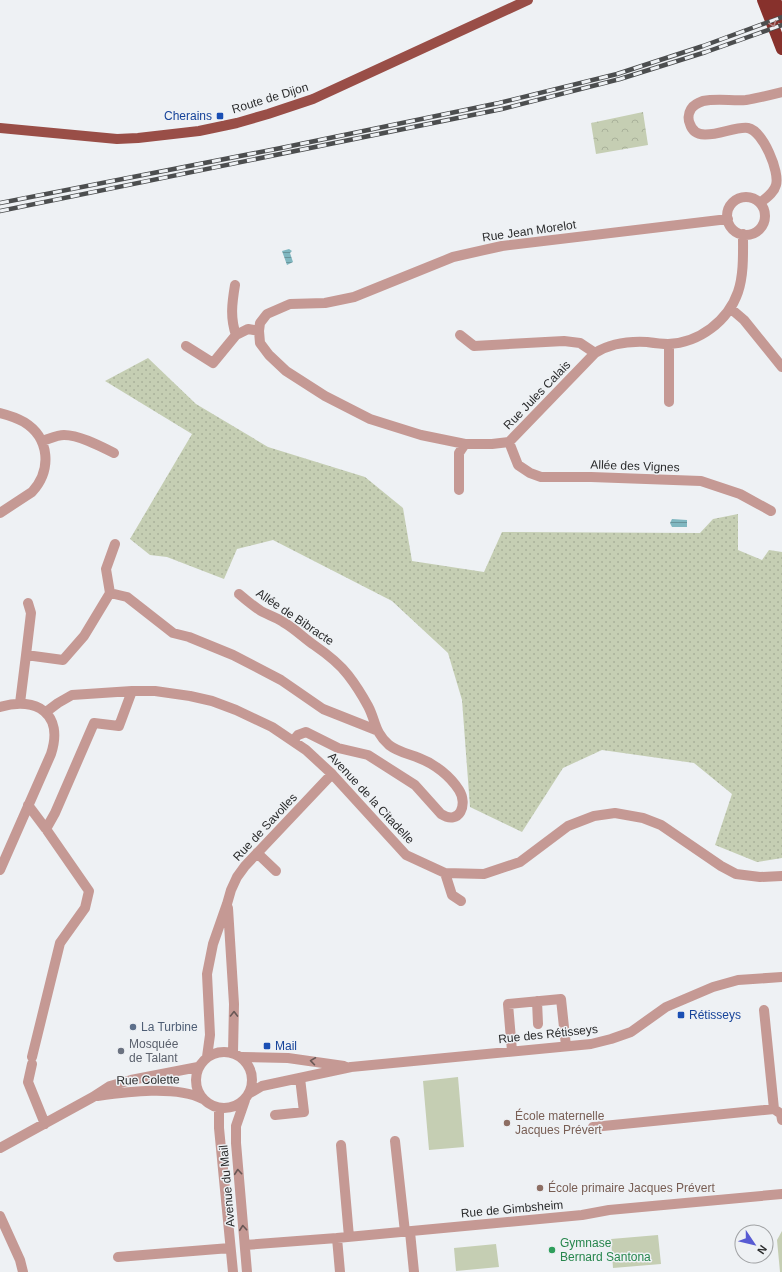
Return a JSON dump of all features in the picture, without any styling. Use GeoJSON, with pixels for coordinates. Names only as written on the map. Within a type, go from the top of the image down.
{"type":"FeatureCollection","features":[{"type":"Feature","properties":{"kind":"highway"},"geometry":{"type":"LineString","coordinates":[[763,0],[782,49]]}},
{"type":"Feature","properties":{"kind":"highway"},"geometry":{"type":"LineString","coordinates":[[776,0],[782,18]]}},
{"type":"Feature","properties":{"kind":"main road","name":"Route de Dijon"},"geometry":{"type":"LineString","coordinates":[[0,128],[116,139],[199,131],[237,123],[300,104],[326,94],[528,0]]}},
{"type":"Feature","properties":{"kind":"street"},"geometry":{"type":"LineString","coordinates":[[760,203],[773,192],[777,182],[776,170],[757,133],[750,128],[740,128],[703,135],[691,128],[689,116],[693,107],[702,102],[745,100],[760,98],[782,92]]}},
{"type":"Feature","properties":{"kind":"street"},"geometry":{"type":"LineString","coordinates":[[743,197],[749,197],[760,203],[765,213],[763,224],[755,232],[743,234],[733,229],[728,219],[729,207],[738,199],[743,197]]}},
{"type":"Feature","properties":{"kind":"street","name":"Rue Jean Morelot"},"geometry":{"type":"LineString","coordinates":[[259,331],[260,323],[267,314],[290,304],[325,303],[354,297],[453,257],[502,246],[728,219]]}},
{"type":"Feature","properties":{"kind":"street","name":"Rue Jules Calais"},"geometry":{"type":"LineString","coordinates":[[259,331],[260,343],[269,355],[286,371],[324,396],[370,419],[421,435],[465,444],[492,444],[509,442],[595,353],[602,349],[617,343],[641,342],[669,344],[700,335],[715,326],[730,308],[737,293],[742,276],[743,234]]}},
{"type":"Feature","properties":{"kind":"street"},"geometry":{"type":"LineString","coordinates":[[235,285],[231,306],[232,324],[236,335]]}},
{"type":"Feature","properties":{"kind":"street"},"geometry":{"type":"LineString","coordinates":[[730,308],[744,320],[782,367]]}},
{"type":"Feature","properties":{"kind":"street"},"geometry":{"type":"LineString","coordinates":[[186,346],[213,363],[236,335],[248,329],[259,331]]}},
{"type":"Feature","properties":{"kind":"street"},"geometry":{"type":"LineString","coordinates":[[460,335],[474,346],[564,341],[580,343],[595,353]]}},
{"type":"Feature","properties":{"kind":"street"},"geometry":{"type":"LineString","coordinates":[[669,344],[669,402]]}},
{"type":"Feature","properties":{"kind":"street"},"geometry":{"type":"LineString","coordinates":[[0,413],[23,421],[36,431],[42,441],[45,455],[41,478],[32,492],[0,513]]}},
{"type":"Feature","properties":{"kind":"street"},"geometry":{"type":"LineString","coordinates":[[42,441],[63,435],[74,437],[114,453]]}},
{"type":"Feature","properties":{"kind":"street","name":"Allée des Vignes"},"geometry":{"type":"LineString","coordinates":[[509,442],[518,465],[530,473],[541,477],[591,477],[701,481],[740,494],[771,511]]}},
{"type":"Feature","properties":{"kind":"street"},"geometry":{"type":"LineString","coordinates":[[459,490],[459,453],[465,444]]}},
{"type":"Feature","properties":{"kind":"street"},"geometry":{"type":"LineString","coordinates":[[26,655],[63,660],[84,636],[110,593],[106,569],[115,544]]}},
{"type":"Feature","properties":{"kind":"street"},"geometry":{"type":"LineString","coordinates":[[110,593],[127,597],[173,633],[189,637],[240,659],[280,680],[323,709],[376,730]]}},
{"type":"Feature","properties":{"kind":"street","name":"Allée de Bibracte"},"geometry":{"type":"LineString","coordinates":[[239,594],[260,610],[284,622],[335,660],[348,675],[368,707],[376,730],[388,744],[395,749],[428,762],[451,780],[459,790],[463,800],[462,810],[454,817],[446,817],[415,786],[368,755],[338,748],[309,733],[300,734],[293,741]]}},
{"type":"Feature","properties":{"kind":"street"},"geometry":{"type":"LineString","coordinates":[[20,703],[31,612],[28,602]]}},
{"type":"Feature","properties":{"kind":"street"},"geometry":{"type":"LineString","coordinates":[[46,829],[55,813],[94,723],[120,726],[132,691]]}},
{"type":"Feature","properties":{"kind":"street","name":"Avenue de la Citadelle"},"geometry":{"type":"LineString","coordinates":[[46,712],[72,695],[155,691],[212,701],[261,720],[293,741],[319,761],[406,854],[445,873],[484,874],[520,862],[568,826],[594,816],[615,813],[638,816],[661,825],[715,863],[736,874],[760,877],[782,876]]}},
{"type":"Feature","properties":{"kind":"street"},"geometry":{"type":"LineString","coordinates":[[0,707],[20,703],[33,706],[46,712],[52,721],[55,731],[54,744],[0,870]]}},
{"type":"Feature","properties":{"kind":"street","name":"Rue de Savolles"},"geometry":{"type":"LineString","coordinates":[[207,1057],[210,1035],[207,974],[212,944],[231,890],[237,877],[257,853],[332,774]]}},
{"type":"Feature","properties":{"kind":"street"},"geometry":{"type":"LineString","coordinates":[[28,806],[46,829],[89,891],[85,908],[60,943],[28,1082],[45,1124]]}},
{"type":"Feature","properties":{"kind":"street"},"geometry":{"type":"LineString","coordinates":[[257,853],[276,872]]}},
{"type":"Feature","properties":{"kind":"street"},"geometry":{"type":"LineString","coordinates":[[445,873],[452,895],[461,901]]}},
{"type":"Feature","properties":{"kind":"street","name":"Rue de Savolles"},"geometry":{"type":"LineString","coordinates":[[227,904],[238,1055]]}},
{"type":"Feature","properties":{"kind":"street","name":"Rue des Rétisseys"},"geometry":{"type":"LineString","coordinates":[[247,1096],[262,1086],[352,1067],[598,1042],[631,1032],[666,1008],[713,987],[738,980],[782,977]]}},
{"type":"Feature","properties":{"kind":"street"},"geometry":{"type":"LineString","coordinates":[[512,1051],[508,1004],[537,1001],[562,999],[566,1046]]}},
{"type":"Feature","properties":{"kind":"street"},"geometry":{"type":"LineString","coordinates":[[537,1001],[538,1024]]}},
{"type":"Feature","properties":{"kind":"street"},"geometry":{"type":"LineString","coordinates":[[764,1010],[774,1109]]}},
{"type":"Feature","properties":{"kind":"street"},"geometry":{"type":"LineString","coordinates":[[220,1051],[238,1055],[248,1065],[252,1074],[252,1083],[247,1096],[238,1105],[229,1108],[219,1108],[210,1105],[202,1099],[198,1092],[196,1075],[198,1067],[207,1057],[220,1051]]}},
{"type":"Feature","properties":{"kind":"street","name":"Rue des Rétisseys"},"geometry":{"type":"LineString","coordinates":[[238,1055],[288,1058],[352,1067]]}},
{"type":"Feature","properties":{"kind":"street","name":"Rue Colette"},"geometry":{"type":"LineString","coordinates":[[0,1148],[93,1097],[110,1086],[131,1080],[198,1067]]}},
{"type":"Feature","properties":{"kind":"street"},"geometry":{"type":"LineString","coordinates":[[274,1115],[304,1112],[300,1078]]}},
{"type":"Feature","properties":{"kind":"street","name":"Rue Colette"},"geometry":{"type":"LineString","coordinates":[[93,1097],[125,1093],[176,1091],[192,1094],[202,1099]]}},
{"type":"Feature","properties":{"kind":"street","name":"Avenue du Mail"},"geometry":{"type":"LineString","coordinates":[[247,1096],[236,1126],[236,1143],[247,1272]]}},
{"type":"Feature","properties":{"kind":"street","name":"Avenue du Mail"},"geometry":{"type":"LineString","coordinates":[[219,1108],[219,1128],[233,1272]]}},
{"type":"Feature","properties":{"kind":"street"},"geometry":{"type":"LineString","coordinates":[[593,1127],[774,1109],[781,1114],[782,1120]]}},
{"type":"Feature","properties":{"kind":"street"},"geometry":{"type":"LineString","coordinates":[[396,1141],[414,1272]]}},
{"type":"Feature","properties":{"kind":"street"},"geometry":{"type":"LineString","coordinates":[[341,1145],[349,1237]]}},
{"type":"Feature","properties":{"kind":"street","name":"Rue de Gimbsheim"},"geometry":{"type":"LineString","coordinates":[[245,1245],[408,1232],[588,1215],[609,1210],[782,1194]]}},
{"type":"Feature","properties":{"kind":"street"},"geometry":{"type":"LineString","coordinates":[[0,1216],[24,1272]]}},
{"type":"Feature","properties":{"kind":"street"},"geometry":{"type":"LineString","coordinates":[[337,1238],[340,1272]]}},
{"type":"Feature","properties":{"kind":"street"},"geometry":{"type":"LineString","coordinates":[[118,1256],[230,1248]]}},
{"type":"Feature","properties":{"kind":"green space"},"geometry":{"type":"Polygon","coordinates":[[[643,112],[648,145],[596,154],[591,123],[643,112]]]}},
{"type":"Feature","properties":{"kind":"green space"},"geometry":{"type":"Polygon","coordinates":[[[148,358],[196,404],[268,447],[365,477],[403,508],[412,561],[484,572],[502,532],[700,533],[713,519],[738,514],[738,550],[762,560],[769,550],[782,552],[782,858],[757,862],[715,845],[732,794],[694,763],[602,750],[563,768],[522,832],[470,807],[462,700],[448,653],[392,601],[273,540],[237,549],[224,579],[167,557],[150,555],[130,539],[192,434],[105,381],[148,358]]]}},
{"type":"Feature","properties":{"kind":"green space"},"geometry":{"type":"Polygon","coordinates":[[[458,1077],[464,1147],[429,1150],[423,1081],[458,1077]]]}},
{"type":"Feature","properties":{"kind":"green space"},"geometry":{"type":"Polygon","coordinates":[[[782,1231],[782,1272],[780,1272],[777,1240],[782,1231]]]}},
{"type":"Feature","properties":{"kind":"green space"},"geometry":{"type":"Polygon","coordinates":[[[658,1235],[661,1264],[613,1268],[611,1239],[658,1235]]]}},
{"type":"Feature","properties":{"kind":"green space"},"geometry":{"type":"Polygon","coordinates":[[[496,1244],[499,1267],[456,1271],[454,1248],[496,1244]]]}},
{"type":"Feature","properties":{"kind":"water"},"geometry":{"type":"Polygon","coordinates":[[[289,249],[292,251],[290,253],[293,262],[287,265],[282,251],[289,249]]]}},
{"type":"Feature","properties":{"kind":"water"},"geometry":{"type":"Polygon","coordinates":[[[672,519],[687,520],[687,527],[672,527],[670,523],[672,519]]]}},
{"type":"Feature","properties":{"kind":"railway"},"geometry":{"type":"LineString","coordinates":[[0,203],[281,148],[499,103],[617,74],[703,46],[782,17]]}},
{"type":"Feature","properties":{"kind":"railway"},"geometry":{"type":"LineString","coordinates":[[0,211],[502,109],[620,79],[706,52],[782,25]]}},
{"type":"Feature","properties":{"kind":"place","name":"Cherains"},"geometry":{"type":"Point","coordinates":[220,116]}},
{"type":"Feature","properties":{"kind":"place","name":"Rétisseys"},"geometry":{"type":"Point","coordinates":[681,1015]}},
{"type":"Feature","properties":{"kind":"place","name":"La Turbine"},"geometry":{"type":"Point","coordinates":[133,1027]}},
{"type":"Feature","properties":{"kind":"place","name":"Mail"},"geometry":{"type":"Point","coordinates":[267,1046]}},
{"type":"Feature","properties":{"kind":"place","name":"Mosquée de Talant"},"geometry":{"type":"Point","coordinates":[121,1051]}},
{"type":"Feature","properties":{"kind":"place","name":"École maternelle Jacques Prévert"},"geometry":{"type":"Point","coordinates":[507,1123]}},
{"type":"Feature","properties":{"kind":"place","name":"École primaire Jacques Prévert"},"geometry":{"type":"Point","coordinates":[540,1188]}},
{"type":"Feature","properties":{"kind":"place","name":"Gymnase Bernard Santona"},"geometry":{"type":"Point","coordinates":[552,1250]}}]}
